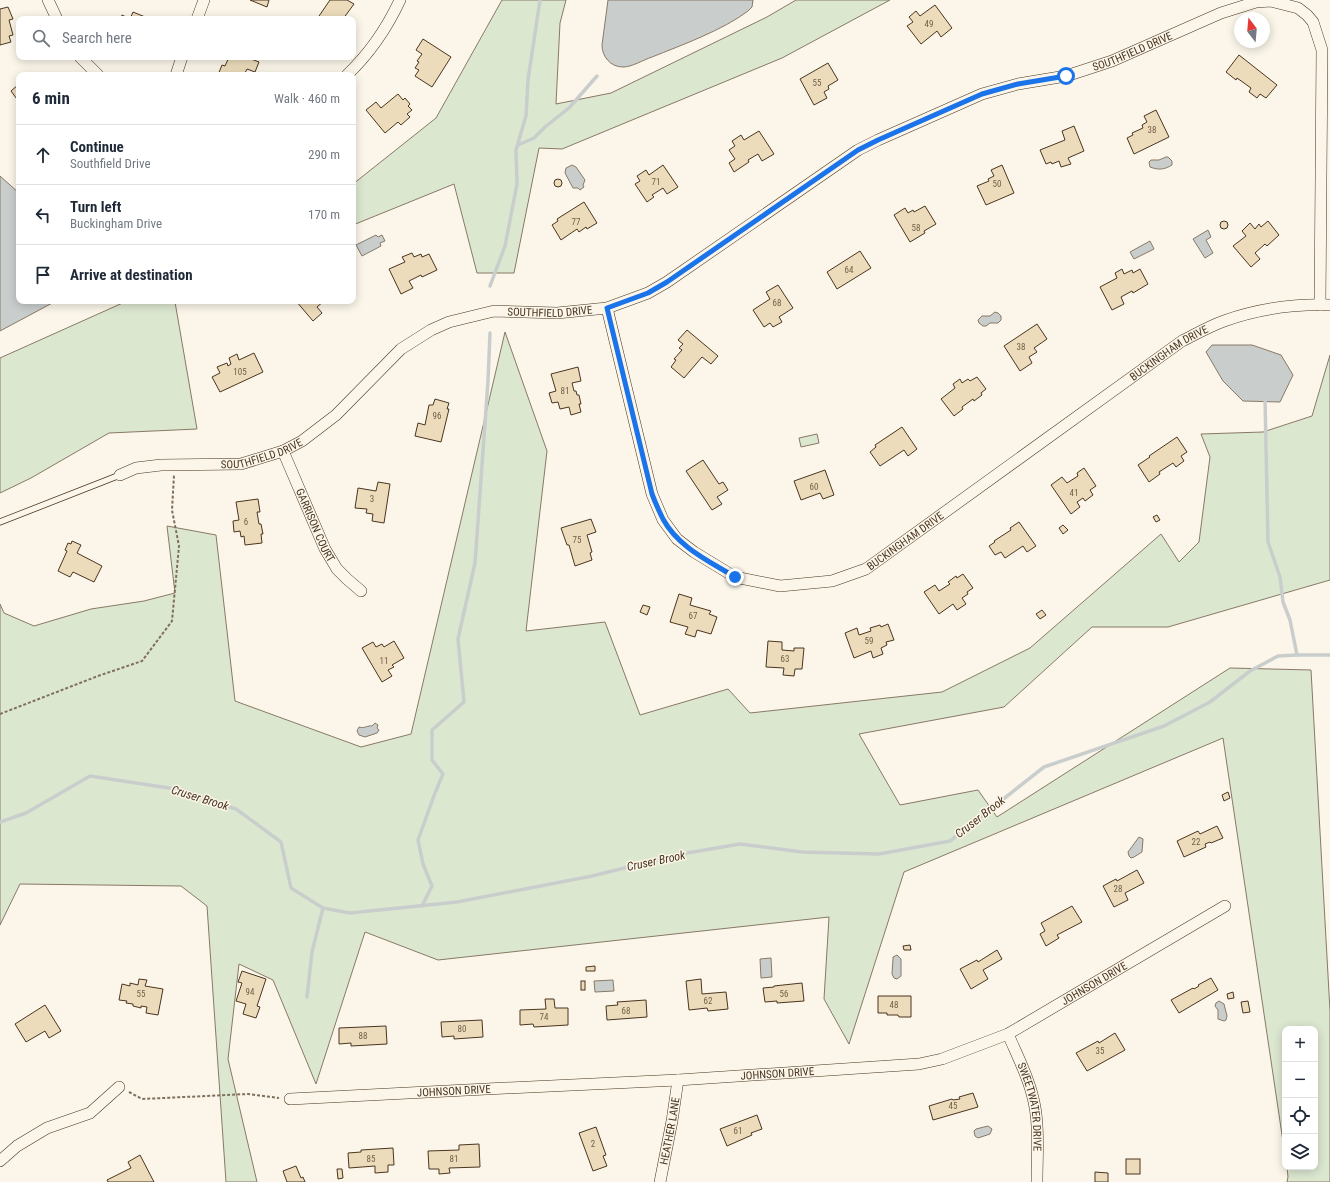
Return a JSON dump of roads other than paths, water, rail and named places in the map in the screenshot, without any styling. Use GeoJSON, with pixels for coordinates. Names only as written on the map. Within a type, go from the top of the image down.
{"type":"FeatureCollection","features":[{"type":"Feature","properties":{"kind":"street"},"geometry":{"type":"LineString","coordinates":[[48,0],[56,16]]}},
{"type":"Feature","properties":{"kind":"street"},"geometry":{"type":"LineString","coordinates":[[198,16],[204,0]]}},
{"type":"Feature","properties":{"kind":"street"},"geometry":{"type":"LineString","coordinates":[[350,72],[361,62],[392,18],[400,0]]}},
{"type":"Feature","properties":{"kind":"street","name":"SOUTHFIELD DRIVE"},"geometry":{"type":"LineString","coordinates":[[120,475],[136,468],[161,465],[241,464],[283,451],[302,441],[336,415],[401,349],[431,330],[449,322],[494,311],[557,313],[607,308],[648,293],[667,282],[858,150],[878,140],[982,94],[1018,84],[1066,76],[1112,61],[1222,13],[1256,2],[1271,1],[1298,8],[1313,22],[1322,50],[1325,305]]}},
{"type":"Feature","properties":{"kind":"street"},"geometry":{"type":"LineString","coordinates":[[83,60],[95,72]]}},
{"type":"Feature","properties":{"kind":"street"},"geometry":{"type":"LineString","coordinates":[[177,72],[181,60]]}},
{"type":"Feature","properties":{"kind":"street","name":"BUCKINGHAM DRIVE"},"geometry":{"type":"LineString","coordinates":[[607,308],[652,494],[663,520],[677,539],[694,552],[735,577],[780,586],[832,582],[866,569],[1182,341],[1223,321],[1249,314],[1275,309],[1325,305]]}},
{"type":"Feature","properties":{"kind":"street","name":"GARRISON COURT"},"geometry":{"type":"LineString","coordinates":[[283,451],[325,549],[338,569],[361,591]]}},
{"type":"Feature","properties":{"kind":"street","name":"JOHNSON DRIVE"},"geometry":{"type":"LineString","coordinates":[[290,1099],[678,1080],[919,1064],[942,1059],[1008,1034],[1225,906]]}},
{"type":"Feature","properties":{"kind":"street","name":"SWEETWATER DRIVE"},"geometry":{"type":"LineString","coordinates":[[1008,1034],[1032,1092],[1035,1104],[1038,1143],[1037,1182]]}},
{"type":"Feature","properties":{"kind":"street","name":"HEATHER LANE"},"geometry":{"type":"LineString","coordinates":[[660,1182],[672,1121],[678,1080]]}},
{"type":"Feature","properties":{"kind":"street"},"geometry":{"type":"LineString","coordinates":[[0,1161],[17,1146],[47,1128],[90,1113],[119,1087]]}},
{"type":"Feature","properties":{"kind":"lane"},"geometry":{"type":"LineString","coordinates":[[0,522],[120,475]]}},
{"type":"Feature","properties":{"kind":"waterway"},"geometry":{"type":"LineString","coordinates":[[490,286],[505,246],[517,184],[516,150],[526,116],[528,80],[540,0]]}},
{"type":"Feature","properties":{"kind":"waterway"},"geometry":{"type":"LineString","coordinates":[[518,145],[534,138],[569,108],[597,76]]}},
{"type":"Feature","properties":{"kind":"waterway"},"geometry":{"type":"LineString","coordinates":[[422,906],[432,886],[423,864],[418,840],[443,774],[432,760],[432,730],[464,702],[458,639],[475,563],[490,333]]}},
{"type":"Feature","properties":{"kind":"waterway"},"geometry":{"type":"LineString","coordinates":[[1265,398],[1268,542],[1280,577],[1283,602],[1290,620],[1297,655]]}},
{"type":"Feature","properties":{"kind":"waterway","name":"Cruser Brook"},"geometry":{"type":"LineString","coordinates":[[0,822],[26,813],[90,776],[182,790],[236,809],[281,842],[291,888],[323,908],[350,913],[457,902],[592,876],[681,854],[740,844],[802,852],[879,854],[950,841],[1044,767],[1164,726],[1210,702],[1250,671],[1278,656],[1330,655]]}},
{"type":"Feature","properties":{"kind":"waterway"},"geometry":{"type":"LineString","coordinates":[[307,997],[312,952],[323,908]]}}]}
